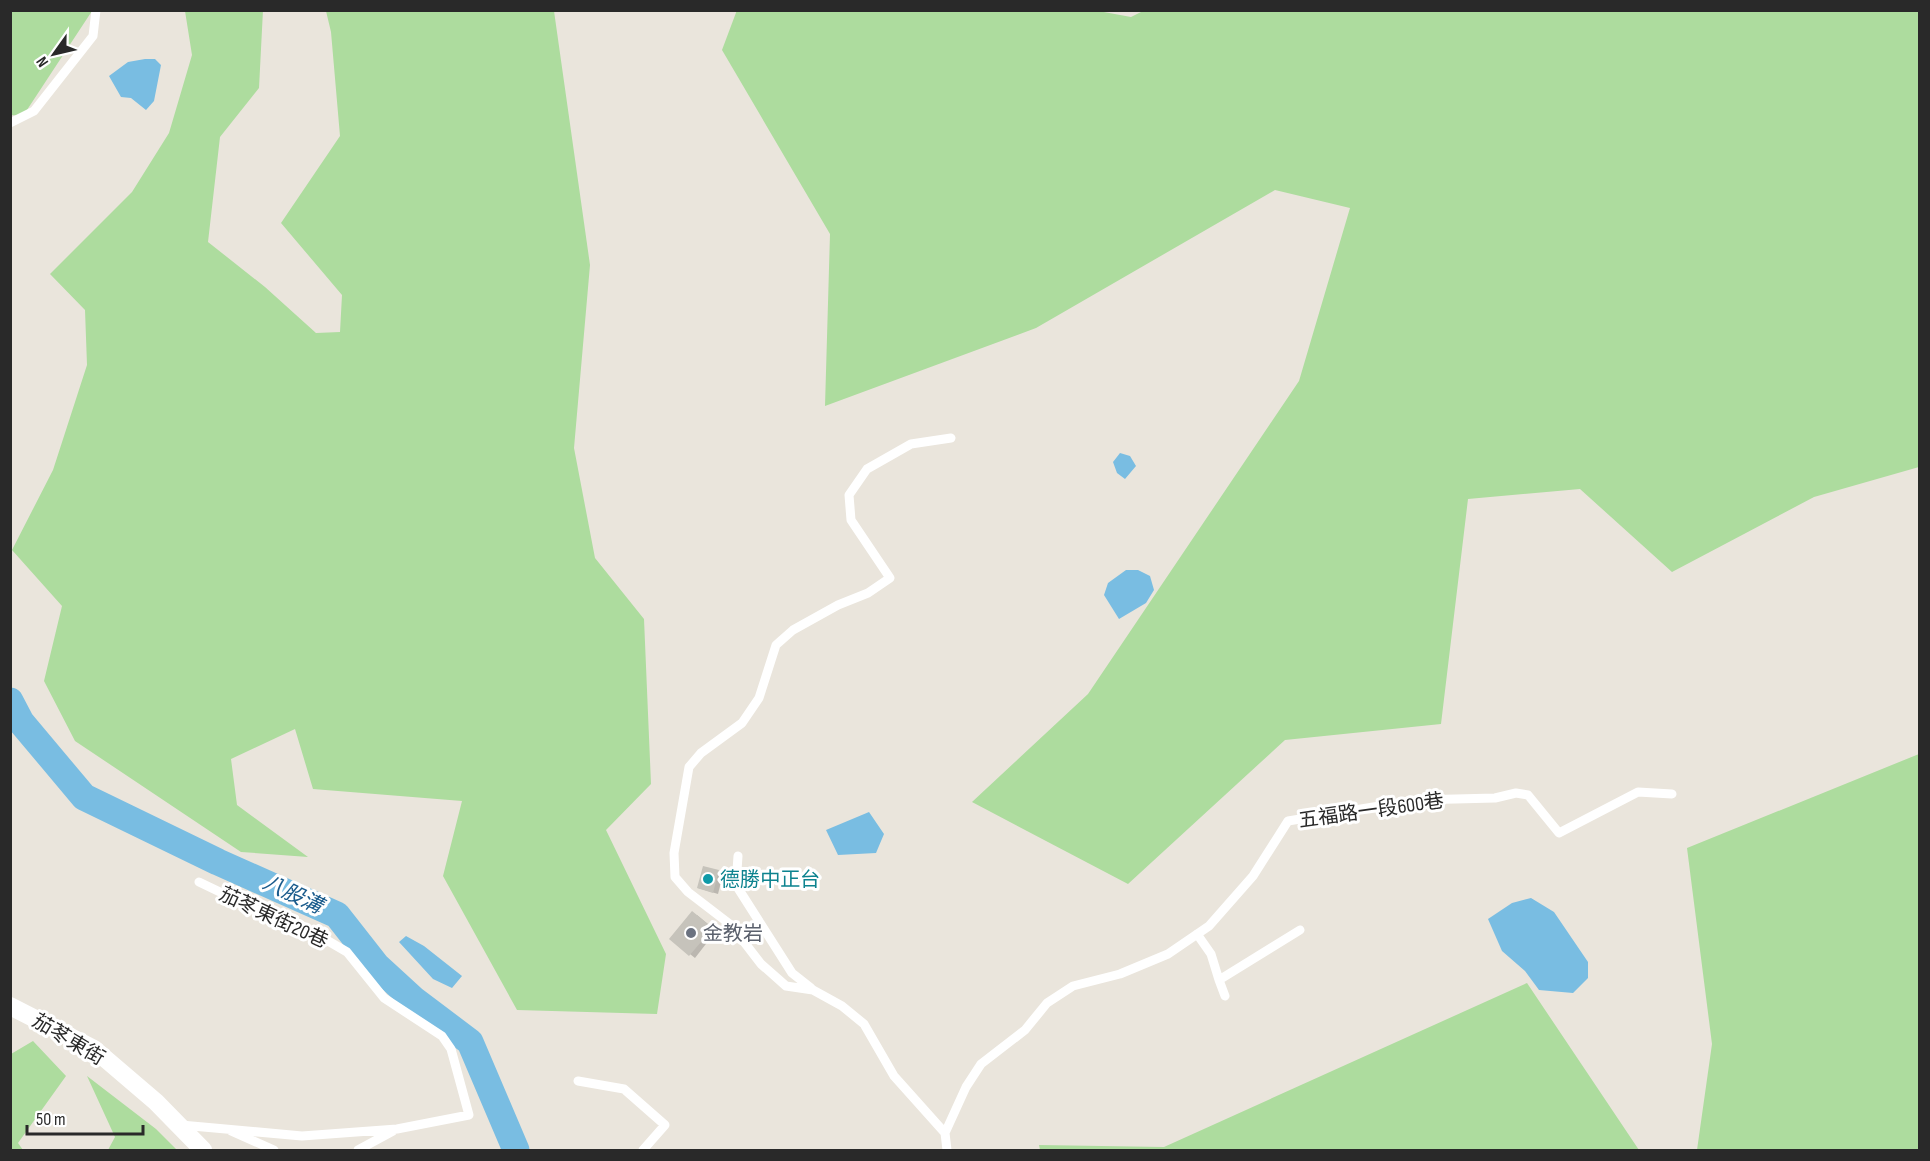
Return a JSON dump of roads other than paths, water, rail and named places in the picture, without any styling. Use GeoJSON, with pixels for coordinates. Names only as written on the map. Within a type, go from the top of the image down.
{"type":"FeatureCollection","features":[{"type":"Feature","properties":{"kind":"street","name":"茄苳東街"},"geometry":{"type":"LineString","coordinates":[[10,1006],[94,1049],[178,1124],[203,1150]]}},
{"type":"Feature","properties":{"kind":"lane"},"geometry":{"type":"LineString","coordinates":[[10,123],[34,111],[93,36],[96,10]]}},
{"type":"Feature","properties":{"kind":"lane"},"geometry":{"type":"LineString","coordinates":[[813,990],[786,986],[761,964],[731,925],[688,892],[675,877],[674,853],[689,767],[701,753],[742,723],[759,698],[776,645],[792,630],[838,605],[868,593],[890,578],[851,520],[849,495],[867,469],[912,444],[951,438]]}},
{"type":"Feature","properties":{"kind":"lane","name":"五福路一段600巷"},"geometry":{"type":"LineString","coordinates":[[945,1133],[966,1087],[981,1064],[1025,1030],[1047,1003],[1073,986],[1120,974],[1168,954],[1209,926],[1253,876],[1288,821],[1416,800],[1495,798],[1515,793],[1528,795],[1559,833],[1638,792],[1672,794]]}},
{"type":"Feature","properties":{"kind":"lane"},"geometry":{"type":"LineString","coordinates":[[738,856],[736,885],[792,973],[813,990],[842,1006],[864,1024],[894,1076],[945,1133],[947,1150]]}},
{"type":"Feature","properties":{"kind":"lane","name":"茄苳東街20巷"},"geometry":{"type":"LineString","coordinates":[[178,1124],[302,1136],[397,1129],[469,1115],[451,1049],[442,1035],[384,998],[347,952],[299,924],[274,918],[199,882]]}},
{"type":"Feature","properties":{"kind":"lane"},"geometry":{"type":"LineString","coordinates":[[1219,980],[1300,930]]}},
{"type":"Feature","properties":{"kind":"lane"},"geometry":{"type":"LineString","coordinates":[[1197,934],[1211,954],[1225,996]]}},
{"type":"Feature","properties":{"kind":"lane"},"geometry":{"type":"LineString","coordinates":[[578,1081],[624,1089],[665,1125],[643,1150]]}},
{"type":"Feature","properties":{"kind":"lane"},"geometry":{"type":"LineString","coordinates":[[226,1128],[274,1150]]}},
{"type":"Feature","properties":{"kind":"lane"},"geometry":{"type":"LineString","coordinates":[[358,1150],[397,1129]]}},
{"type":"Feature","properties":{"kind":"water"},"geometry":{"type":"Polygon","coordinates":[[[155,59],[161,65],[154,101],[146,110],[131,98],[121,97],[109,76],[128,62],[155,59]]]}},
{"type":"Feature","properties":{"kind":"water"},"geometry":{"type":"Polygon","coordinates":[[[1120,453],[1130,456],[1136,466],[1125,479],[1117,473],[1113,462],[1120,453]]]}},
{"type":"Feature","properties":{"kind":"water"},"geometry":{"type":"Polygon","coordinates":[[[1126,570],[1138,570],[1150,576],[1154,590],[1146,603],[1119,619],[1104,595],[1108,583],[1126,570]]]}},
{"type":"Feature","properties":{"kind":"water"},"geometry":{"type":"Polygon","coordinates":[[[869,812],[884,834],[876,853],[838,855],[826,830],[869,812]]]}},
{"type":"Feature","properties":{"kind":"water"},"geometry":{"type":"Polygon","coordinates":[[[1531,898],[1554,912],[1588,962],[1588,978],[1573,993],[1539,990],[1525,971],[1502,951],[1488,919],[1512,903],[1531,898]]]}},
{"type":"Feature","properties":{"kind":"water"},"geometry":{"type":"Polygon","coordinates":[[[406,936],[424,946],[462,976],[452,988],[433,979],[399,942],[406,936]]]}},
{"type":"Feature","properties":{"kind":"waterway","name":"八股溝"},"geometry":{"type":"LineString","coordinates":[[10,701],[21,722],[84,797],[218,862],[337,915],[377,966],[413,999],[470,1042],[516,1150]]}},
{"type":"Feature","properties":{"kind":"place","name":"德勝中正台"},"geometry":{"type":"Point","coordinates":[708,879]}},
{"type":"Feature","properties":{"kind":"place","name":"金教岩"},"geometry":{"type":"Point","coordinates":[691,933]}}]}
